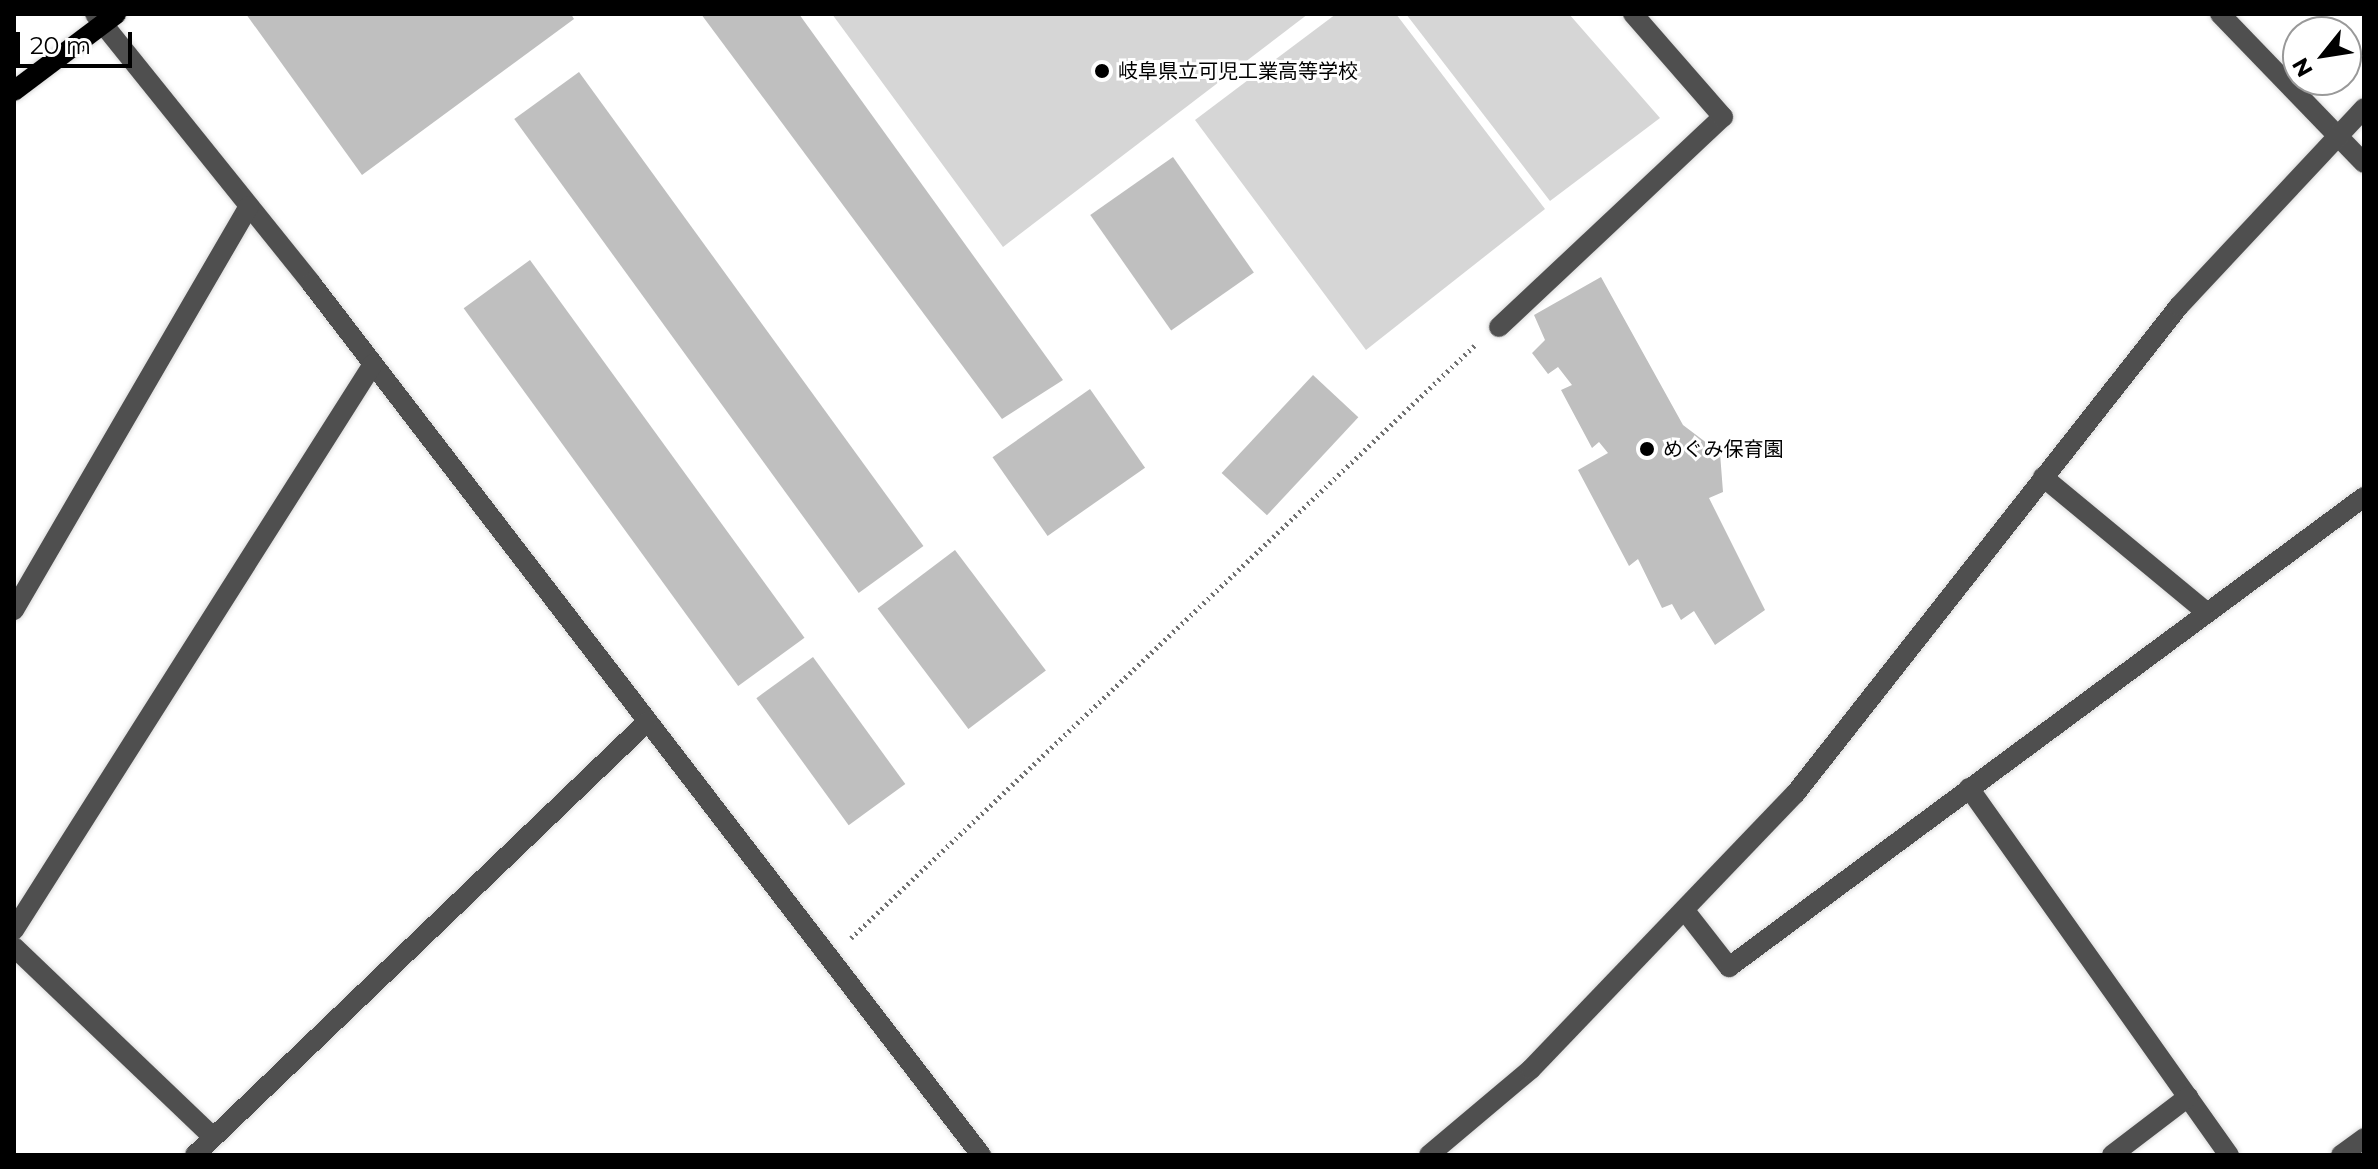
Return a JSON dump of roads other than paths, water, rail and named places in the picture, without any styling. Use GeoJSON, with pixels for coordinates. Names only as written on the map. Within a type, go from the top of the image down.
{"type":"FeatureCollection","features":[{"type":"Feature","properties":{"kind":"main road"},"geometry":{"type":"LineString","coordinates":[[14,91],[104,17]]}},
{"type":"Feature","properties":{"kind":"street"},"geometry":{"type":"LineString","coordinates":[[1499,327],[1723,117],[1633,14]]}},
{"type":"Feature","properties":{"kind":"street"},"geometry":{"type":"LineString","coordinates":[[2220,14],[2364,163]]}},
{"type":"Feature","properties":{"kind":"street"},"geometry":{"type":"LineString","coordinates":[[104,17],[981,1155]]}},
{"type":"Feature","properties":{"kind":"street"},"geometry":{"type":"LineString","coordinates":[[1429,1155],[1531,1069],[1686,912],[1795,794],[2179,306],[2364,108]]}},
{"type":"Feature","properties":{"kind":"street"},"geometry":{"type":"LineString","coordinates":[[14,610],[249,206]]}},
{"type":"Feature","properties":{"kind":"street"},"geometry":{"type":"LineString","coordinates":[[14,930],[373,364]]}},
{"type":"Feature","properties":{"kind":"street"},"geometry":{"type":"LineString","coordinates":[[2043,477],[2206,612]]}},
{"type":"Feature","properties":{"kind":"street"},"geometry":{"type":"LineString","coordinates":[[1686,912],[1729,967],[2364,497]]}},
{"type":"Feature","properties":{"kind":"street"},"geometry":{"type":"LineString","coordinates":[[195,1155],[211,1135],[646,723]]}},
{"type":"Feature","properties":{"kind":"street"},"geometry":{"type":"LineString","coordinates":[[1969,788],[2229,1155]]}},
{"type":"Feature","properties":{"kind":"street"},"geometry":{"type":"LineString","coordinates":[[14,947],[211,1135]]}},
{"type":"Feature","properties":{"kind":"street"},"geometry":{"type":"LineString","coordinates":[[2112,1155],[2188,1097]]}},
{"type":"Feature","properties":{"kind":"street"},"geometry":{"type":"LineString","coordinates":[[2341,1155],[2364,1138]]}},
{"type":"Feature","properties":{"kind":"place","name":"岐阜県立可児工業高等学校"},"geometry":{"type":"Point","coordinates":[1102,71]}},
{"type":"Feature","properties":{"kind":"place","name":"めぐみ保育園"},"geometry":{"type":"Point","coordinates":[1647,449]}}]}
